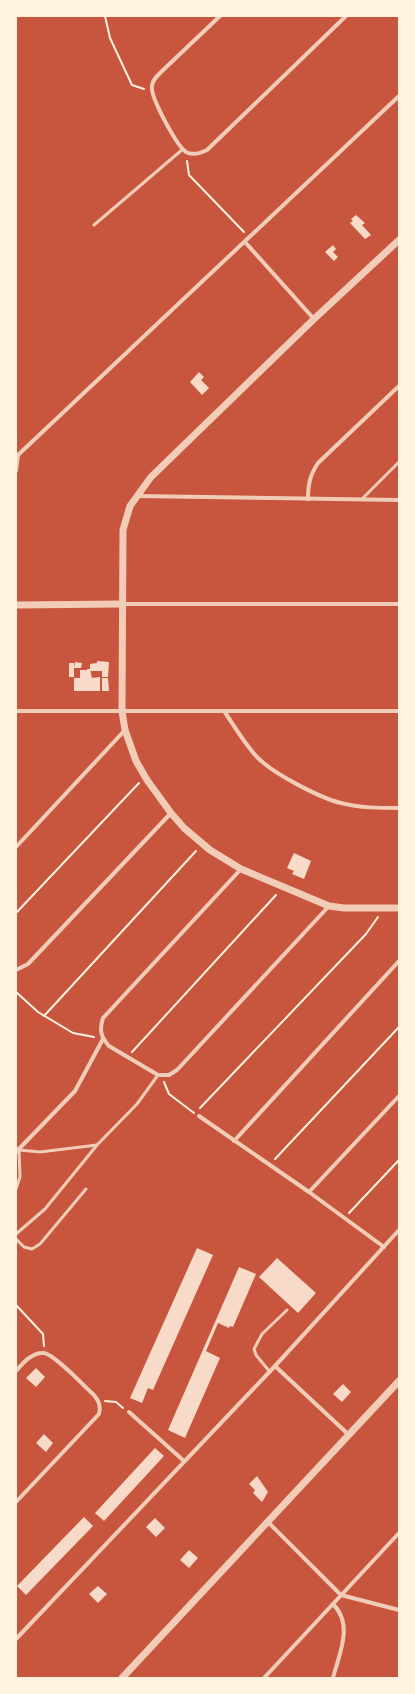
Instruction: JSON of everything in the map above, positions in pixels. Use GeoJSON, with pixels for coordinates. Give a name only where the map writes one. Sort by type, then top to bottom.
{"type":"FeatureCollection","features":[{"type":"Feature","properties":{"kind":"street"},"geometry":{"type":"LineString","coordinates":[[220,16],[154,79],[152,86],[155,102],[185,150],[196,154],[207,150],[346,16]]}},
{"type":"Feature","properties":{"kind":"street"},"geometry":{"type":"LineString","coordinates":[[16,471],[17,454],[250,238],[399,96]]}},
{"type":"Feature","properties":{"kind":"street"},"geometry":{"type":"LineString","coordinates":[[399,240],[314,319],[168,460],[136,496],[127,512],[123,530],[121,604],[122,711],[124,730],[136,761],[145,777],[171,813],[202,844],[240,869],[283,888],[329,906],[344,908],[399,908]]}},
{"type":"Feature","properties":{"kind":"street"},"geometry":{"type":"LineString","coordinates":[[245,242],[314,319]]}},
{"type":"Feature","properties":{"kind":"street"},"geometry":{"type":"LineString","coordinates":[[308,499],[308,484],[312,472],[318,463],[399,386]]}},
{"type":"Feature","properties":{"kind":"street"},"geometry":{"type":"LineString","coordinates":[[136,496],[399,500]]}},
{"type":"Feature","properties":{"kind":"street"},"geometry":{"type":"LineString","coordinates":[[16,605],[399,604]]}},
{"type":"Feature","properties":{"kind":"street"},"geometry":{"type":"LineString","coordinates":[[16,711],[399,711]]}},
{"type":"Feature","properties":{"kind":"street"},"geometry":{"type":"LineString","coordinates":[[224,711],[259,759],[270,768],[304,788],[340,803],[366,807],[399,808]]}},
{"type":"Feature","properties":{"kind":"street"},"geometry":{"type":"LineString","coordinates":[[16,847],[124,730]]}},
{"type":"Feature","properties":{"kind":"street"},"geometry":{"type":"LineString","coordinates":[[16,970],[28,964],[171,813]]}},
{"type":"Feature","properties":{"kind":"street"},"geometry":{"type":"LineString","coordinates":[[240,869],[103,1018],[100,1025],[103,1039],[109,1046],[127,1058],[160,1075],[170,1074],[177,1070],[329,906]]}},
{"type":"Feature","properties":{"kind":"street"},"geometry":{"type":"LineString","coordinates":[[234,1141],[399,961]]}},
{"type":"Feature","properties":{"kind":"street"},"geometry":{"type":"LineString","coordinates":[[17,1151],[75,1091],[103,1039]]}},
{"type":"Feature","properties":{"kind":"street"},"geometry":{"type":"LineString","coordinates":[[309,1192],[399,1096]]}},
{"type":"Feature","properties":{"kind":"street"},"geometry":{"type":"LineString","coordinates":[[197,1115],[309,1192],[384,1247]]}},
{"type":"Feature","properties":{"kind":"street"},"geometry":{"type":"LineString","coordinates":[[16,1639],[270,1372],[399,1230]]}},
{"type":"Feature","properties":{"kind":"street"},"geometry":{"type":"LineString","coordinates":[[16,1370],[31,1356],[44,1353],[49,1355],[99,1401],[101,1409],[99,1414],[16,1502]]}},
{"type":"Feature","properties":{"kind":"street"},"geometry":{"type":"LineString","coordinates":[[275,1366],[349,1435]]}},
{"type":"Feature","properties":{"kind":"street"},"geometry":{"type":"LineString","coordinates":[[122,1678],[399,1381]]}},
{"type":"Feature","properties":{"kind":"street"},"geometry":{"type":"LineString","coordinates":[[129,1412],[184,1461]]}},
{"type":"Feature","properties":{"kind":"street"},"geometry":{"type":"LineString","coordinates":[[268,1522],[341,1595],[399,1610]]}},
{"type":"Feature","properties":{"kind":"street"},"geometry":{"type":"LineString","coordinates":[[264,1678],[399,1532]]}},
{"type":"Feature","properties":{"kind":"street"},"geometry":{"type":"LineString","coordinates":[[333,1604],[340,1611],[343,1617],[344,1631],[333,1678]]}},
{"type":"Feature","properties":{"kind":"lane"},"geometry":{"type":"LineString","coordinates":[[94,225],[185,150]]}},
{"type":"Feature","properties":{"kind":"lane"},"geometry":{"type":"LineString","coordinates":[[361,500],[399,462]]}},
{"type":"Feature","properties":{"kind":"lane"},"geometry":{"type":"LineString","coordinates":[[16,1234],[45,1209],[97,1145],[137,1104],[160,1075]]}},
{"type":"Feature","properties":{"kind":"lane"},"geometry":{"type":"LineString","coordinates":[[16,1189],[20,1177],[17,1151],[40,1152],[97,1145]]}},
{"type":"Feature","properties":{"kind":"lane"},"geometry":{"type":"LineString","coordinates":[[16,1238],[24,1247],[32,1248],[40,1244],[86,1189]]}},
{"type":"Feature","properties":{"kind":"lane"},"geometry":{"type":"LineString","coordinates":[[270,1372],[256,1355],[254,1349],[262,1334],[287,1310]]}},
{"type":"Feature","properties":{"kind":"path"},"geometry":{"type":"LineString","coordinates":[[105,16],[110,38],[132,85],[152,92]]}},
{"type":"Feature","properties":{"kind":"path"},"geometry":{"type":"LineString","coordinates":[[185,150],[189,175],[250,238]]}},
{"type":"Feature","properties":{"kind":"path"},"geometry":{"type":"LineString","coordinates":[[16,913],[145,777]]}},
{"type":"Feature","properties":{"kind":"path"},"geometry":{"type":"LineString","coordinates":[[44,1016],[202,844]]}},
{"type":"Feature","properties":{"kind":"path"},"geometry":{"type":"LineString","coordinates":[[127,1058],[283,888]]}},
{"type":"Feature","properties":{"kind":"path"},"geometry":{"type":"LineString","coordinates":[[160,1075],[169,1094],[197,1115],[366,934],[385,908]]}},
{"type":"Feature","properties":{"kind":"path"},"geometry":{"type":"LineString","coordinates":[[16,992],[44,1016],[73,1033],[103,1039]]}},
{"type":"Feature","properties":{"kind":"path"},"geometry":{"type":"LineString","coordinates":[[270,1165],[399,1027]]}},
{"type":"Feature","properties":{"kind":"path"},"geometry":{"type":"LineString","coordinates":[[344,1218],[399,1160]]}},
{"type":"Feature","properties":{"kind":"path"},"geometry":{"type":"LineString","coordinates":[[16,1305],[44,1334],[44,1353]]}},
{"type":"Feature","properties":{"kind":"path"},"geometry":{"type":"LineString","coordinates":[[99,1401],[116,1402],[129,1412]]}},
{"type":"Feature","properties":{"kind":"building"},"geometry":{"type":"Polygon","coordinates":[[[356,215],[365,223],[362,225],[371,235],[365,239],[350,223],[353,221],[351,219],[356,215]]]}},
{"type":"Feature","properties":{"kind":"building"},"geometry":{"type":"Polygon","coordinates":[[[333,245],[336,249],[333,252],[338,257],[334,261],[325,252],[333,245]]]}},
{"type":"Feature","properties":{"kind":"building"},"geometry":{"type":"Polygon","coordinates":[[[199,372],[204,377],[201,380],[209,388],[202,395],[190,382],[199,372]]]}},
{"type":"Feature","properties":{"kind":"building"},"geometry":{"type":"Polygon","coordinates":[[[97,661],[109,662],[108,677],[102,677],[102,671],[90,671],[90,664],[97,663],[97,661]]]}},
{"type":"Feature","properties":{"kind":"building"},"geometry":{"type":"Polygon","coordinates":[[[75,662],[82,663],[81,668],[74,668],[75,662]]]}},
{"type":"Feature","properties":{"kind":"building"},"geometry":{"type":"Polygon","coordinates":[[[69,663],[74,663],[74,677],[69,677],[69,663]]]}},
{"type":"Feature","properties":{"kind":"building"},"geometry":{"type":"Polygon","coordinates":[[[90,669],[92,678],[100,677],[100,691],[74,691],[74,678],[80,678],[80,670],[90,669]]]}},
{"type":"Feature","properties":{"kind":"building"},"geometry":{"type":"Polygon","coordinates":[[[102,678],[108,678],[109,691],[102,691],[102,678]]]}},
{"type":"Feature","properties":{"kind":"building"},"geometry":{"type":"Polygon","coordinates":[[[294,853],[311,861],[304,879],[292,874],[294,871],[287,868],[294,853]]]}},
{"type":"Feature","properties":{"kind":"building"},"geometry":{"type":"Polygon","coordinates":[[[197,1248],[213,1255],[153,1390],[148,1388],[142,1403],[130,1398],[197,1248]]]}},
{"type":"Feature","properties":{"kind":"building"},"geometry":{"type":"Polygon","coordinates":[[[277,1258],[316,1293],[298,1313],[259,1277],[277,1258]]]}},
{"type":"Feature","properties":{"kind":"building"},"geometry":{"type":"Polygon","coordinates":[[[239,1267],[256,1274],[233,1327],[230,1326],[229,1328],[218,1323],[206,1351],[220,1358],[185,1438],[168,1430],[239,1267]]]}},
{"type":"Feature","properties":{"kind":"building"},"geometry":{"type":"Polygon","coordinates":[[[36,1368],[45,1377],[36,1387],[26,1378],[36,1368]]]}},
{"type":"Feature","properties":{"kind":"building"},"geometry":{"type":"Polygon","coordinates":[[[343,1384],[351,1392],[342,1402],[333,1394],[343,1384]]]}},
{"type":"Feature","properties":{"kind":"building"},"geometry":{"type":"Polygon","coordinates":[[[44,1434],[53,1443],[46,1452],[36,1443],[44,1434]]]}},
{"type":"Feature","properties":{"kind":"building"},"geometry":{"type":"Polygon","coordinates":[[[155,1448],[164,1456],[104,1521],[95,1513],[155,1448]]]}},
{"type":"Feature","properties":{"kind":"building"},"geometry":{"type":"Polygon","coordinates":[[[257,1476],[268,1492],[262,1502],[253,1493],[255,1490],[249,1484],[257,1476]]]}},
{"type":"Feature","properties":{"kind":"building"},"geometry":{"type":"Polygon","coordinates":[[[84,1517],[93,1526],[26,1595],[17,1586],[84,1517]]]}},
{"type":"Feature","properties":{"kind":"building"},"geometry":{"type":"Polygon","coordinates":[[[155,1518],[165,1528],[156,1537],[146,1527],[155,1518]]]}},
{"type":"Feature","properties":{"kind":"building"},"geometry":{"type":"Polygon","coordinates":[[[189,1550],[198,1558],[189,1568],[180,1560],[189,1550]]]}},
{"type":"Feature","properties":{"kind":"building"},"geometry":{"type":"Polygon","coordinates":[[[98,1586],[107,1594],[98,1603],[89,1594],[98,1586]]]}}]}
